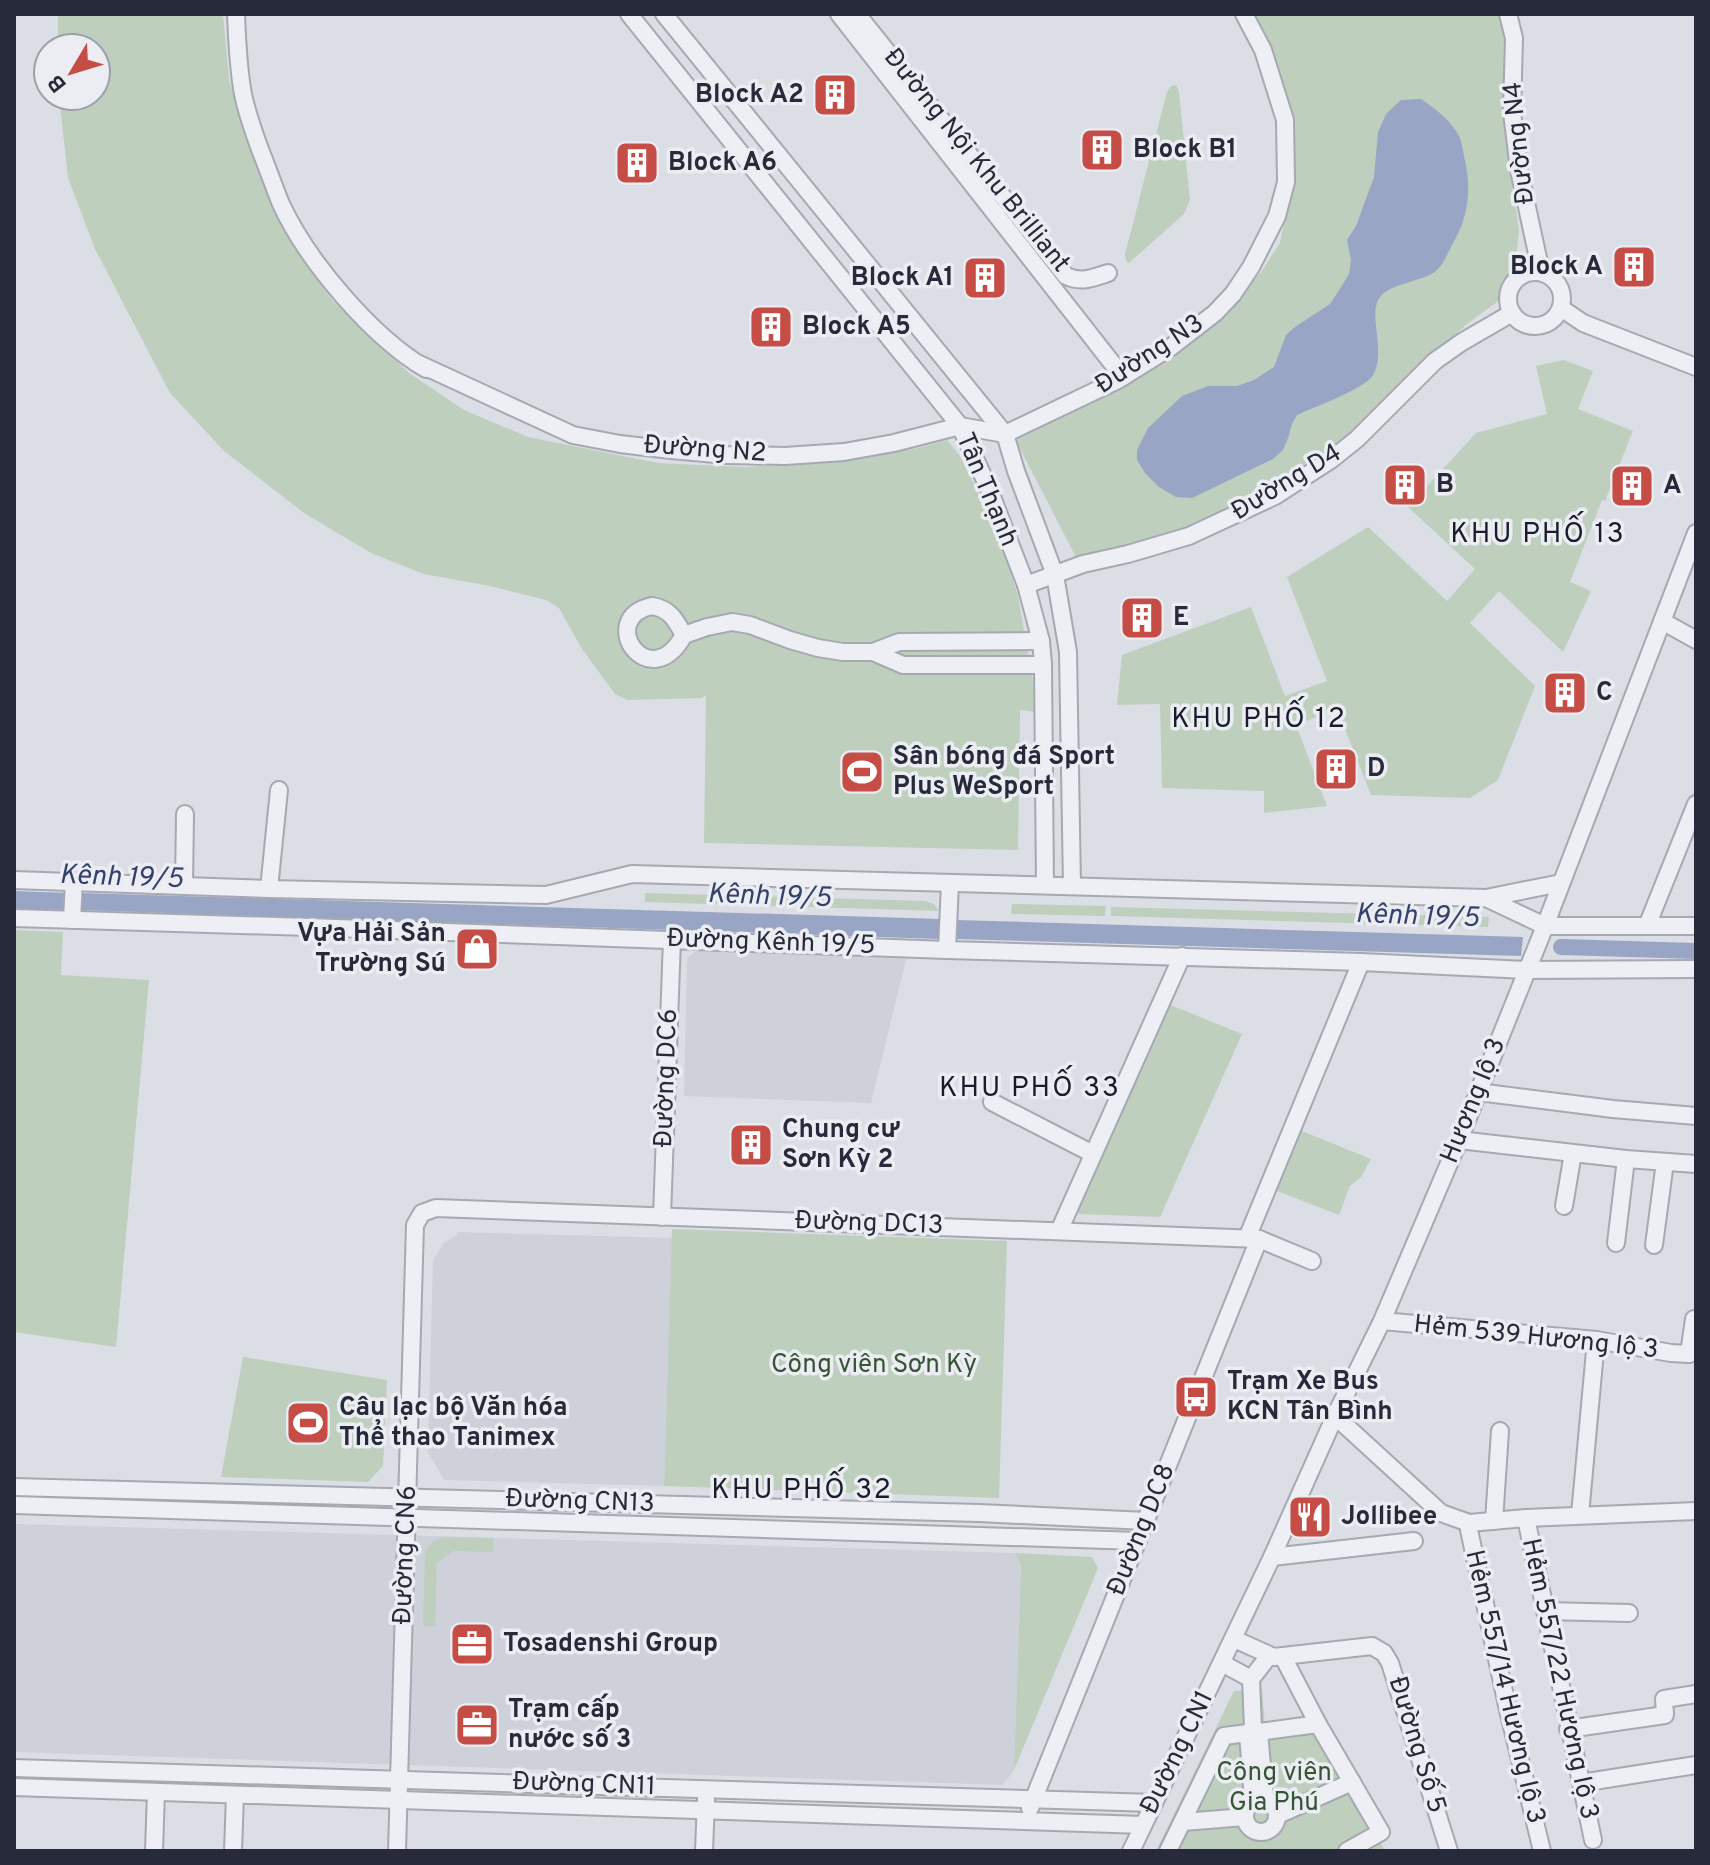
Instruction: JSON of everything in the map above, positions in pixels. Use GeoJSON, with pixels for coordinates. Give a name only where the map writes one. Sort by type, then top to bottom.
{"type":"FeatureCollection","features":[{"type":"Feature","properties":{"kind":"street","name":"Đường N2"},"geometry":{"type":"LineString","coordinates":[[236,14],[243,95],[282,205],[303,242],[333,283],[369,323],[417,363],[573,435],[620,444],[727,455],[785,456],[844,452],[960,426],[1005,434]]}},
{"type":"Feature","properties":{"kind":"street","name":"Tân Thạnh"},"geometry":{"type":"LineString","coordinates":[[629,14],[960,426],[989,489],[1026,585],[1041,641],[1045,885]]}},
{"type":"Feature","properties":{"kind":"street","name":"Tân Thạnh"},"geometry":{"type":"LineString","coordinates":[[664,14],[1005,434],[1055,575],[1068,652],[1072,886]]}},
{"type":"Feature","properties":{"kind":"street"},"geometry":{"type":"LineString","coordinates":[[839,14],[1123,377]]}},
{"type":"Feature","properties":{"kind":"street","name":"Đường Nội Khu Brilliant"},"geometry":{"type":"LineString","coordinates":[[857,14],[1066,276],[1083,280],[1108,273]]}},
{"type":"Feature","properties":{"kind":"street","name":"Đường N3"},"geometry":{"type":"LineString","coordinates":[[1005,434],[1123,377],[1171,347],[1215,313],[1233,294],[1251,267],[1277,216],[1286,182],[1285,120],[1263,50],[1244,14]]}},
{"type":"Feature","properties":{"kind":"street","name":"Đường N4"},"geometry":{"type":"LineString","coordinates":[[1508,14],[1514,38],[1512,112],[1517,156],[1541,272]]}},
{"type":"Feature","properties":{"kind":"street"},"geometry":{"type":"LineString","coordinates":[[1541,272],[1556,281],[1563,299],[1561,308],[1551,322],[1525,325],[1508,305],[1510,287],[1523,274],[1541,272]]}},
{"type":"Feature","properties":{"kind":"street"},"geometry":{"type":"LineString","coordinates":[[1561,308],[1583,323],[1696,367]]}},
{"type":"Feature","properties":{"kind":"street","name":"Đường D4"},"geometry":{"type":"LineString","coordinates":[[1026,585],[1083,564],[1189,536],[1275,496],[1357,439],[1435,361],[1512,313]]}},
{"type":"Feature","properties":{"kind":"street","name":"Hương lộ 3"},"geometry":{"type":"LineString","coordinates":[[1224,1660],[1335,1416],[1382,1321],[1459,1140],[1696,533]]}},
{"type":"Feature","properties":{"kind":"street"},"geometry":{"type":"LineString","coordinates":[[1662,621],[1696,640]]}},
{"type":"Feature","properties":{"kind":"street"},"geometry":{"type":"LineString","coordinates":[[684,635],[732,622],[818,648],[843,652],[873,652],[899,642],[1041,641]]}},
{"type":"Feature","properties":{"kind":"street"},"geometry":{"type":"LineString","coordinates":[[873,652],[903,665],[1043,665]]}},
{"type":"Feature","properties":{"kind":"street"},"geometry":{"type":"LineString","coordinates":[[269,889],[279,790]]}},
{"type":"Feature","properties":{"kind":"street"},"geometry":{"type":"LineString","coordinates":[[1647,926],[1696,804]]}},
{"type":"Feature","properties":{"kind":"street"},"geometry":{"type":"LineString","coordinates":[[184,885],[185,814]]}},
{"type":"Feature","properties":{"kind":"street","name":"Đường Kênh 19/5"},"geometry":{"type":"LineString","coordinates":[[14,918],[73,901],[184,885],[546,895],[632,874],[1486,898],[1561,883]]}},
{"type":"Feature","properties":{"kind":"street","name":"Đường Kênh 19/5"},"geometry":{"type":"LineString","coordinates":[[14,880],[73,901],[672,939],[947,944],[1361,962],[1530,963],[1696,969]]}},
{"type":"Feature","properties":{"kind":"street"},"geometry":{"type":"LineString","coordinates":[[947,944],[950,883]]}},
{"type":"Feature","properties":{"kind":"street","name":"Đường Kênh 19/5"},"geometry":{"type":"LineString","coordinates":[[1486,898],[1542,932]]}},
{"type":"Feature","properties":{"kind":"street"},"geometry":{"type":"LineString","coordinates":[[1542,932],[1696,926]]}},
{"type":"Feature","properties":{"kind":"street","name":"Đường DC6"},"geometry":{"type":"LineString","coordinates":[[662,1217],[672,939]]}},
{"type":"Feature","properties":{"kind":"street"},"geometry":{"type":"LineString","coordinates":[[1059,1231],[1182,956]]}},
{"type":"Feature","properties":{"kind":"street","name":"Đường DC8"},"geometry":{"type":"LineString","coordinates":[[1025,1821],[1146,1521],[1361,962]]}},
{"type":"Feature","properties":{"kind":"street"},"geometry":{"type":"LineString","coordinates":[[1478,1092],[1696,1116]]}},
{"type":"Feature","properties":{"kind":"street"},"geometry":{"type":"LineString","coordinates":[[992,1102],[1093,1154]]}},
{"type":"Feature","properties":{"kind":"street"},"geometry":{"type":"LineString","coordinates":[[1459,1140],[1696,1164]]}},
{"type":"Feature","properties":{"kind":"street"},"geometry":{"type":"LineString","coordinates":[[1564,1206],[1573,1153]]}},
{"type":"Feature","properties":{"kind":"street"},"geometry":{"type":"LineString","coordinates":[[1616,1243],[1626,1159]]}},
{"type":"Feature","properties":{"kind":"street"},"geometry":{"type":"LineString","coordinates":[[1654,1245],[1665,1162]]}},
{"type":"Feature","properties":{"kind":"street","name":"Đường DC13"},"geometry":{"type":"LineString","coordinates":[[422,1213],[436,1208],[1253,1239],[1312,1261]]}},
{"type":"Feature","properties":{"kind":"street","name":"Đường CN6"},"geometry":{"type":"LineString","coordinates":[[397,1851],[415,1225],[422,1213]]}},
{"type":"Feature","properties":{"kind":"street"},"geometry":{"type":"LineString","coordinates":[[1692,1358],[1696,1320]]}},
{"type":"Feature","properties":{"kind":"street","name":"Hẻm 539 Hương lộ 3"},"geometry":{"type":"LineString","coordinates":[[1382,1321],[1596,1340],[1692,1358]]}},
{"type":"Feature","properties":{"kind":"street"},"geometry":{"type":"LineString","coordinates":[[1580,1515],[1596,1340]]}},
{"type":"Feature","properties":{"kind":"street"},"geometry":{"type":"LineString","coordinates":[[1335,1416],[1441,1513],[1469,1523],[1696,1511]]}},
{"type":"Feature","properties":{"kind":"street"},"geometry":{"type":"LineString","coordinates":[[1494,1521],[1500,1431]]}},
{"type":"Feature","properties":{"kind":"street","name":"Đường CN13"},"geometry":{"type":"LineString","coordinates":[[14,1487],[979,1513],[1146,1521]]}},
{"type":"Feature","properties":{"kind":"street"},"geometry":{"type":"LineString","coordinates":[[37,1488],[37,1506]]}},
{"type":"Feature","properties":{"kind":"street","name":"Đường CN13"},"geometry":{"type":"LineString","coordinates":[[14,1505],[1138,1541]]}},
{"type":"Feature","properties":{"kind":"street","name":"Hẻm 557/22 Hương lộ 3"},"geometry":{"type":"LineString","coordinates":[[1526,1518],[1593,1840]]}},
{"type":"Feature","properties":{"kind":"street","name":"Hẻm 557/14 Hương lộ 3"},"geometry":{"type":"LineString","coordinates":[[1469,1523],[1508,1710],[1542,1851]]}},
{"type":"Feature","properties":{"kind":"street"},"geometry":{"type":"LineString","coordinates":[[1272,1557],[1414,1541]]}},
{"type":"Feature","properties":{"kind":"street"},"geometry":{"type":"LineString","coordinates":[[1545,1611],[1629,1613]]}},
{"type":"Feature","properties":{"kind":"street"},"geometry":{"type":"LineString","coordinates":[[1234,1639],[1276,1657],[1381,1832],[1347,1851]]}},
{"type":"Feature","properties":{"kind":"street","name":"Đường Số 5"},"geometry":{"type":"LineString","coordinates":[[1276,1657],[1372,1646],[1384,1653],[1390,1663],[1449,1851]]}},
{"type":"Feature","properties":{"kind":"street"},"geometry":{"type":"LineString","coordinates":[[1251,1679],[1276,1657]]}},
{"type":"Feature","properties":{"kind":"street"},"geometry":{"type":"LineString","coordinates":[[1224,1660],[1251,1679]]}},
{"type":"Feature","properties":{"kind":"street","name":"Đường CN1"},"geometry":{"type":"LineString","coordinates":[[1131,1851],[1224,1660]]}},
{"type":"Feature","properties":{"kind":"street"},"geometry":{"type":"LineString","coordinates":[[1251,1679],[1259,1800]]}},
{"type":"Feature","properties":{"kind":"street"},"geometry":{"type":"LineString","coordinates":[[1568,1729],[1665,1715],[1664,1699],[1696,1694]]}},
{"type":"Feature","properties":{"kind":"street"},"geometry":{"type":"LineString","coordinates":[[1168,1851],[1224,1736],[1318,1724]]}},
{"type":"Feature","properties":{"kind":"street"},"geometry":{"type":"LineString","coordinates":[[1581,1783],[1696,1765]]}},
{"type":"Feature","properties":{"kind":"street","name":"Đường CN11"},"geometry":{"type":"LineString","coordinates":[[14,1768],[1154,1803]]}},
{"type":"Feature","properties":{"kind":"street"},"geometry":{"type":"LineString","coordinates":[[1259,1800],[1246,1809],[1245,1817],[1251,1829],[1261,1832],[1273,1827],[1278,1815],[1352,1782]]}},
{"type":"Feature","properties":{"kind":"street","name":"Đường CN11"},"geometry":{"type":"LineString","coordinates":[[14,1787],[1143,1825]]}},
{"type":"Feature","properties":{"kind":"street"},"geometry":{"type":"LineString","coordinates":[[704,1851],[706,1790]]}},
{"type":"Feature","properties":{"kind":"street"},"geometry":{"type":"LineString","coordinates":[[154,1851],[156,1792]]}},
{"type":"Feature","properties":{"kind":"street"},"geometry":{"type":"LineString","coordinates":[[233,1851],[235,1795]]}},
{"type":"Feature","properties":{"kind":"street"},"geometry":{"type":"LineString","coordinates":[[1259,1800],[1274,1805],[1278,1815]]}},
{"type":"Feature","properties":{"kind":"street"},"geometry":{"type":"LineString","coordinates":[[1183,1822],[1245,1817]]}},
{"type":"Feature","properties":{"kind":"shaded area"},"geometry":{"type":"Polygon","coordinates":[[[699,949],[906,959],[871,1103],[684,1096],[687,958],[699,949]]]}},
{"type":"Feature","properties":{"kind":"shaded area"},"geometry":{"type":"Polygon","coordinates":[[[457,1232],[672,1238],[664,1486],[444,1480],[428,1452],[433,1260],[444,1243],[457,1232]]]}},
{"type":"Feature","properties":{"kind":"shaded area"},"geometry":{"type":"Polygon","coordinates":[[[14,1524],[1015,1553],[1021,1565],[1014,1770],[1003,1785],[14,1752],[14,1524]]]}},
{"type":"Feature","properties":{"kind":"green space"},"geometry":{"type":"Polygon","coordinates":[[[58,14],[223,14],[229,79],[243,129],[269,199],[303,261],[333,301],[409,373],[464,410],[528,437],[658,463],[745,467],[837,461],[918,448],[947,440],[960,456],[1000,535],[1018,596],[1033,681],[1035,712],[1020,710],[1018,850],[704,843],[706,695],[702,698],[627,700],[615,694],[582,649],[559,608],[546,600],[424,574],[371,553],[304,513],[224,451],[170,393],[95,249],[68,178],[61,112],[112,112],[112,32],[58,32],[58,14]]]}},
{"type":"Feature","properties":{"kind":"green space"},"geometry":{"type":"Polygon","coordinates":[[[1252,14],[1500,14],[1504,27],[1505,138],[1519,230],[1515,270],[1497,302],[1424,363],[1371,422],[1335,448],[1285,479],[1193,527],[1148,542],[1077,559],[1016,441],[1024,432],[1048,418],[1105,397],[1192,341],[1218,321],[1261,272],[1280,243],[1293,174],[1252,14]]]}},
{"type":"Feature","properties":{"kind":"green space"},"geometry":{"type":"Polygon","coordinates":[[[1176,85],[1190,200],[1184,214],[1129,263],[1125,254],[1167,92],[1176,85]]]}},
{"type":"Feature","properties":{"kind":"green space"},"geometry":{"type":"Polygon","coordinates":[[[1564,360],[1593,371],[1578,409],[1633,431],[1570,582],[1591,591],[1563,652],[1499,591],[1470,623],[1535,686],[1498,780],[1470,798],[1371,795],[1337,709],[1296,725],[1327,806],[1264,813],[1264,791],[1162,788],[1160,704],[1117,705],[1122,655],[1251,607],[1285,696],[1327,681],[1287,577],[1368,527],[1447,601],[1475,569],[1408,507],[1476,433],[1547,414],[1536,366],[1564,360]]]}},
{"type":"Feature","properties":{"kind":"green space"},"geometry":{"type":"Polygon","coordinates":[[[645,893],[925,901],[934,904],[939,911],[645,902],[645,893]]]}},
{"type":"Feature","properties":{"kind":"green space"},"geometry":{"type":"Polygon","coordinates":[[[1012,904],[1106,906],[1105,916],[1011,914],[1012,904]]]}},
{"type":"Feature","properties":{"kind":"green space"},"geometry":{"type":"Polygon","coordinates":[[[1111,907],[1489,917],[1488,927],[1111,916],[1111,907]]]}},
{"type":"Feature","properties":{"kind":"green space"},"geometry":{"type":"Polygon","coordinates":[[[14,930],[63,932],[61,975],[149,980],[116,1347],[14,1332],[14,930]]]}},
{"type":"Feature","properties":{"kind":"green space"},"geometry":{"type":"Polygon","coordinates":[[[1168,1004],[1242,1034],[1160,1217],[1079,1214],[1076,1207],[1168,1004]]]}},
{"type":"Feature","properties":{"kind":"green space"},"geometry":{"type":"Polygon","coordinates":[[[1297,1129],[1371,1159],[1361,1177],[1350,1186],[1339,1215],[1272,1189],[1297,1129]]]}},
{"type":"Feature","properties":{"kind":"green space","name":"Công viên Sơn Kỳ"},"geometry":{"type":"Polygon","coordinates":[[[672,1229],[1007,1241],[999,1498],[664,1486],[672,1229]]]}},
{"type":"Feature","properties":{"kind":"green space","name":"Câu lạc bộ Văn hóa Thể thao Tanimex"},"geometry":{"type":"Polygon","coordinates":[[[243,1357],[387,1380],[383,1466],[368,1482],[221,1477],[243,1357]]]}},
{"type":"Feature","properties":{"kind":"green space"},"geometry":{"type":"Polygon","coordinates":[[[443,1537],[494,1538],[493,1552],[453,1551],[437,1563],[435,1626],[423,1626],[425,1551],[433,1541],[443,1537]]]}},
{"type":"Feature","properties":{"kind":"green space"},"geometry":{"type":"Polygon","coordinates":[[[1015,1553],[1092,1557],[1098,1568],[1014,1770],[1021,1565],[1015,1553]]]}},
{"type":"Feature","properties":{"kind":"green space","name":"Công viên Gia Phú"},"geometry":{"type":"Polygon","coordinates":[[[1262,1690],[1265,1727],[1314,1728],[1384,1849],[1156,1851],[1234,1691],[1262,1690]]]}},
{"type":"Feature","properties":{"kind":"water"},"geometry":{"type":"Polygon","coordinates":[[[1421,99],[1448,121],[1460,138],[1468,179],[1467,202],[1458,234],[1439,268],[1380,297],[1375,313],[1378,356],[1373,375],[1350,392],[1297,415],[1283,450],[1273,459],[1192,498],[1176,497],[1159,487],[1137,460],[1137,450],[1148,428],[1182,396],[1208,386],[1237,386],[1254,380],[1274,367],[1286,335],[1330,304],[1349,274],[1351,260],[1347,240],[1356,226],[1374,177],[1378,132],[1386,114],[1401,100],[1421,99]]]}},
{"type":"Feature","properties":{"kind":"water"},"geometry":{"type":"Polygon","coordinates":[[[14,891],[70,893],[69,910],[14,909],[14,891]]]}},
{"type":"Feature","properties":{"kind":"water"},"geometry":{"type":"Polygon","coordinates":[[[79,893],[941,919],[940,939],[78,910],[79,893]]]}},
{"type":"Feature","properties":{"kind":"water"},"geometry":{"type":"Polygon","coordinates":[[[956,920],[1523,937],[1521,956],[956,939],[956,920]]]}},
{"type":"Feature","properties":{"kind":"waterway","name":"Kênh 19/5"},"geometry":{"type":"LineString","coordinates":[[1561,947],[1696,951]]}},
{"type":"Feature","properties":{"kind":"place","name":"Block A2"},"geometry":{"type":"Point","coordinates":[835,95]}},
{"type":"Feature","properties":{"kind":"place","name":"Block B1"},"geometry":{"type":"Point","coordinates":[1102,150]}},
{"type":"Feature","properties":{"kind":"place","name":"Block A6"},"geometry":{"type":"Point","coordinates":[637,163]}},
{"type":"Feature","properties":{"kind":"place","name":"Block A"},"geometry":{"type":"Point","coordinates":[1634,267]}},
{"type":"Feature","properties":{"kind":"place","name":"Block A1"},"geometry":{"type":"Point","coordinates":[985,278]}},
{"type":"Feature","properties":{"kind":"place","name":"Block A5"},"geometry":{"type":"Point","coordinates":[771,327]}},
{"type":"Feature","properties":{"kind":"place","name":"B"},"geometry":{"type":"Point","coordinates":[1405,485]}},
{"type":"Feature","properties":{"kind":"place","name":"A"},"geometry":{"type":"Point","coordinates":[1632,486]}},
{"type":"Feature","properties":{"kind":"place","name":"E"},"geometry":{"type":"Point","coordinates":[1142,618]}},
{"type":"Feature","properties":{"kind":"place","name":"C"},"geometry":{"type":"Point","coordinates":[1565,693]}},
{"type":"Feature","properties":{"kind":"place","name":"D"},"geometry":{"type":"Point","coordinates":[1336,769]}},
{"type":"Feature","properties":{"kind":"place","name":"Sân bóng đá Sport Plus WeSport"},"geometry":{"type":"Point","coordinates":[862,772]}},
{"type":"Feature","properties":{"kind":"place","name":"Vựa Hải Sản Trường Sú"},"geometry":{"type":"Point","coordinates":[477,949]}},
{"type":"Feature","properties":{"kind":"place","name":"Chung cư Sơn Kỳ 2"},"geometry":{"type":"Point","coordinates":[751,1145]}},
{"type":"Feature","properties":{"kind":"place","name":"Trạm Xe Bus KCN Tân Bình"},"geometry":{"type":"Point","coordinates":[1196,1397]}},
{"type":"Feature","properties":{"kind":"place","name":"Câu lạc bộ Văn hóa Thể thao Tanimex"},"geometry":{"type":"Point","coordinates":[308,1423]}},
{"type":"Feature","properties":{"kind":"place","name":"Jollibee"},"geometry":{"type":"Point","coordinates":[1310,1517]}},
{"type":"Feature","properties":{"kind":"place","name":"Tosadenshi Group"},"geometry":{"type":"Point","coordinates":[472,1644]}},
{"type":"Feature","properties":{"kind":"place","name":"Trạm cấp nước số 3"},"geometry":{"type":"Point","coordinates":[477,1725]}},
{"type":"Feature","properties":{"kind":"district","name":"KHU PHỐ 13"},"geometry":{"type":"Point","coordinates":[1538,535]}},
{"type":"Feature","properties":{"kind":"district","name":"KHU PHỐ 12"},"geometry":{"type":"Point","coordinates":[1259,720]}},
{"type":"Feature","properties":{"kind":"district","name":"KHU PHỐ 33"},"geometry":{"type":"Point","coordinates":[1030,1089]}},
{"type":"Feature","properties":{"kind":"district","name":"KHU PHỐ 32"},"geometry":{"type":"Point","coordinates":[802,1491]}}]}
